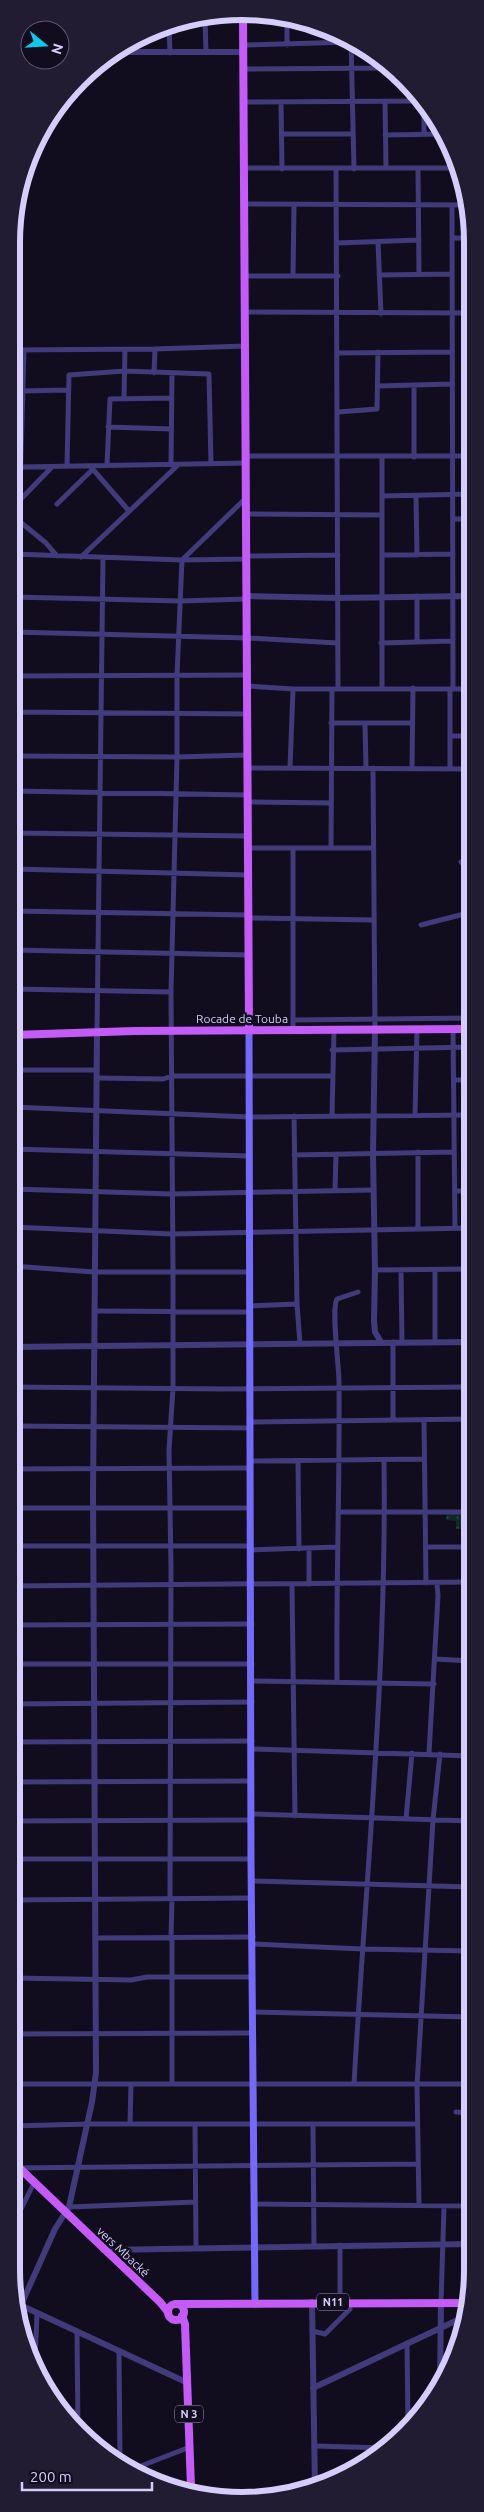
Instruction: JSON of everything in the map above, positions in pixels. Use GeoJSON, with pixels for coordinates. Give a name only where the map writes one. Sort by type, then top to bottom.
{"type":"FeatureCollection","features":[{"type":"Feature","properties":{"kind":"main road"},"geometry":{"type":"LineString","coordinates":[[243,20],[248,514],[250,1585],[252,1624],[251,1859],[255,2304]]}},
{"type":"Feature","properties":{"kind":"main road","name":"Rocade de Touba"},"geometry":{"type":"LineString","coordinates":[[20,1035],[97,1031],[464,1029]]}},
{"type":"Feature","properties":{"kind":"main road","name":"vers Mbacké"},"geometry":{"type":"LineString","coordinates":[[20,2172],[67,2213],[103,2250],[160,2302],[171,2307]]}},
{"type":"Feature","properties":{"kind":"main road","name":"vers Mbacké"},"geometry":{"type":"LineString","coordinates":[[20,2174],[32,2187],[67,2213]]}},
{"type":"Feature","properties":{"kind":"main road","name":"N11"},"geometry":{"type":"LineString","coordinates":[[197,2304],[312,2302],[461,2303]]}},
{"type":"Feature","properties":{"kind":"main road"},"geometry":{"type":"LineString","coordinates":[[171,2307],[197,2304]]}},
{"type":"Feature","properties":{"kind":"main road"},"geometry":{"type":"LineString","coordinates":[[171,2307],[170,2318],[180,2316],[197,2304]]}},
{"type":"Feature","properties":{"kind":"main road"},"geometry":{"type":"LineString","coordinates":[[171,2307],[182,2307],[180,2316]]}},
{"type":"Feature","properties":{"kind":"main road","name":"N 3"},"geometry":{"type":"LineString","coordinates":[[180,2316],[186,2341],[190,2485]]}},
{"type":"Feature","properties":{"kind":"street"},"geometry":{"type":"LineString","coordinates":[[205,23],[206,52]]}},
{"type":"Feature","properties":{"kind":"street"},"geometry":{"type":"LineString","coordinates":[[287,25],[287,45]]}},
{"type":"Feature","properties":{"kind":"street"},"geometry":{"type":"LineString","coordinates":[[169,33],[170,53]]}},
{"type":"Feature","properties":{"kind":"street"},"geometry":{"type":"LineString","coordinates":[[127,52],[206,52],[339,43]]}},
{"type":"Feature","properties":{"kind":"street"},"geometry":{"type":"LineString","coordinates":[[352,49],[354,169]]}},
{"type":"Feature","properties":{"kind":"street"},"geometry":{"type":"LineString","coordinates":[[244,69],[380,68]]}},
{"type":"Feature","properties":{"kind":"street"},"geometry":{"type":"LineString","coordinates":[[385,101],[386,168]]}},
{"type":"Feature","properties":{"kind":"street"},"geometry":{"type":"LineString","coordinates":[[244,102],[413,101]]}},
{"type":"Feature","properties":{"kind":"street"},"geometry":{"type":"LineString","coordinates":[[281,102],[282,169]]}},
{"type":"Feature","properties":{"kind":"street"},"geometry":{"type":"LineString","coordinates":[[424,115],[424,134]]}},
{"type":"Feature","properties":{"kind":"street"},"geometry":{"type":"LineString","coordinates":[[282,134],[353,134]]}},
{"type":"Feature","properties":{"kind":"street"},"geometry":{"type":"LineString","coordinates":[[385,135],[436,134]]}},
{"type":"Feature","properties":{"kind":"street"},"geometry":{"type":"LineString","coordinates":[[245,168],[451,168]]}},
{"type":"Feature","properties":{"kind":"street"},"geometry":{"type":"LineString","coordinates":[[418,168],[419,274]]}},
{"type":"Feature","properties":{"kind":"street"},"geometry":{"type":"LineString","coordinates":[[336,169],[338,276],[338,689]]}},
{"type":"Feature","properties":{"kind":"street"},"geometry":{"type":"LineString","coordinates":[[245,204],[294,206],[461,205]]}},
{"type":"Feature","properties":{"kind":"street"},"geometry":{"type":"LineString","coordinates":[[450,769],[454,596],[452,205]]}},
{"type":"Feature","properties":{"kind":"street"},"geometry":{"type":"LineString","coordinates":[[293,276],[294,206]]}},
{"type":"Feature","properties":{"kind":"street"},"geometry":{"type":"LineString","coordinates":[[452,238],[464,238]]}},
{"type":"Feature","properties":{"kind":"street"},"geometry":{"type":"LineString","coordinates":[[337,243],[418,240]]}},
{"type":"Feature","properties":{"kind":"street"},"geometry":{"type":"LineString","coordinates":[[378,242],[381,314]]}},
{"type":"Feature","properties":{"kind":"street"},"geometry":{"type":"LineString","coordinates":[[379,275],[452,274]]}},
{"type":"Feature","properties":{"kind":"street"},"geometry":{"type":"LineString","coordinates":[[246,276],[338,276]]}},
{"type":"Feature","properties":{"kind":"street"},"geometry":{"type":"LineString","coordinates":[[246,312],[337,314],[464,313]]}},
{"type":"Feature","properties":{"kind":"street"},"geometry":{"type":"LineString","coordinates":[[20,350],[246,346]]}},
{"type":"Feature","properties":{"kind":"street"},"geometry":{"type":"LineString","coordinates":[[124,397],[125,349]]}},
{"type":"Feature","properties":{"kind":"street"},"geometry":{"type":"LineString","coordinates":[[154,373],[155,349]]}},
{"type":"Feature","properties":{"kind":"street"},"geometry":{"type":"LineString","coordinates":[[20,483],[24,350]]}},
{"type":"Feature","properties":{"kind":"street"},"geometry":{"type":"LineString","coordinates":[[338,412],[374,411],[378,405],[378,352]]}},
{"type":"Feature","properties":{"kind":"street"},"geometry":{"type":"LineString","coordinates":[[338,354],[452,352]]}},
{"type":"Feature","properties":{"kind":"street"},"geometry":{"type":"LineString","coordinates":[[67,466],[68,378],[71,374],[125,371],[209,374],[211,464]]}},
{"type":"Feature","properties":{"kind":"street"},"geometry":{"type":"LineString","coordinates":[[171,465],[172,373]]}},
{"type":"Feature","properties":{"kind":"street"},"geometry":{"type":"LineString","coordinates":[[378,386],[452,384]]}},
{"type":"Feature","properties":{"kind":"street"},"geometry":{"type":"LineString","coordinates":[[414,385],[414,457]]}},
{"type":"Feature","properties":{"kind":"street"},"geometry":{"type":"LineString","coordinates":[[23,391],[67,390]]}},
{"type":"Feature","properties":{"kind":"street"},"geometry":{"type":"LineString","coordinates":[[107,465],[110,399],[124,397],[172,398]]}},
{"type":"Feature","properties":{"kind":"street"},"geometry":{"type":"LineString","coordinates":[[108,427],[171,428]]}},
{"type":"Feature","properties":{"kind":"street"},"geometry":{"type":"LineString","coordinates":[[21,468],[211,464],[247,459],[464,456]]}},
{"type":"Feature","properties":{"kind":"street"},"geometry":{"type":"LineString","coordinates":[[382,457],[382,688]]}},
{"type":"Feature","properties":{"kind":"street"},"geometry":{"type":"LineString","coordinates":[[81,557],[178,465]]}},
{"type":"Feature","properties":{"kind":"street"},"geometry":{"type":"LineString","coordinates":[[20,499],[52,466]]}},
{"type":"Feature","properties":{"kind":"street"},"geometry":{"type":"LineString","coordinates":[[57,504],[91,468]]}},
{"type":"Feature","properties":{"kind":"street"},"geometry":{"type":"LineString","coordinates":[[91,468],[129,511]]}},
{"type":"Feature","properties":{"kind":"street"},"geometry":{"type":"LineString","coordinates":[[382,496],[464,494]]}},
{"type":"Feature","properties":{"kind":"street"},"geometry":{"type":"LineString","coordinates":[[172,2083],[172,1938],[169,1860],[171,1547],[169,1469],[173,1388],[171,992],[178,636],[182,560],[247,496]]}},
{"type":"Feature","properties":{"kind":"street"},"geometry":{"type":"LineString","coordinates":[[416,496],[417,555]]}},
{"type":"Feature","properties":{"kind":"street"},"geometry":{"type":"LineString","coordinates":[[248,514],[381,515]]}},
{"type":"Feature","properties":{"kind":"street"},"geometry":{"type":"LineString","coordinates":[[453,519],[464,519]]}},
{"type":"Feature","properties":{"kind":"street"},"geometry":{"type":"LineString","coordinates":[[20,522],[46,543],[57,556]]}},
{"type":"Feature","properties":{"kind":"street"},"geometry":{"type":"LineString","coordinates":[[382,555],[453,554]]}},
{"type":"Feature","properties":{"kind":"street"},"geometry":{"type":"LineString","coordinates":[[20,555],[182,560],[338,555]]}},
{"type":"Feature","properties":{"kind":"street"},"geometry":{"type":"LineString","coordinates":[[22,2299],[55,2229],[67,2213],[95,2085],[93,1388],[95,1345],[97,911],[103,558]]}},
{"type":"Feature","properties":{"kind":"street"},"geometry":{"type":"LineString","coordinates":[[417,596],[417,642]]}},
{"type":"Feature","properties":{"kind":"street"},"geometry":{"type":"LineString","coordinates":[[20,597],[180,600],[464,596]]}},
{"type":"Feature","properties":{"kind":"street"},"geometry":{"type":"LineString","coordinates":[[20,632],[248,638],[337,643]]}},
{"type":"Feature","properties":{"kind":"street"},"geometry":{"type":"LineString","coordinates":[[381,643],[453,641]]}},
{"type":"Feature","properties":{"kind":"street"},"geometry":{"type":"LineString","coordinates":[[20,676],[248,674]]}},
{"type":"Feature","properties":{"kind":"street"},"geometry":{"type":"LineString","coordinates":[[248,686],[293,689],[464,689]]}},
{"type":"Feature","properties":{"kind":"street"},"geometry":{"type":"LineString","coordinates":[[412,769],[413,688]]}},
{"type":"Feature","properties":{"kind":"street"},"geometry":{"type":"LineString","coordinates":[[290,768],[293,689]]}},
{"type":"Feature","properties":{"kind":"street"},"geometry":{"type":"LineString","coordinates":[[332,689],[330,767],[332,848]]}},
{"type":"Feature","properties":{"kind":"street"},"geometry":{"type":"LineString","coordinates":[[20,712],[177,715],[249,714]]}},
{"type":"Feature","properties":{"kind":"street"},"geometry":{"type":"LineString","coordinates":[[331,723],[412,723]]}},
{"type":"Feature","properties":{"kind":"street"},"geometry":{"type":"LineString","coordinates":[[365,724],[366,768]]}},
{"type":"Feature","properties":{"kind":"street"},"geometry":{"type":"LineString","coordinates":[[451,736],[464,736]]}},
{"type":"Feature","properties":{"kind":"street"},"geometry":{"type":"LineString","coordinates":[[20,756],[177,757],[248,755]]}},
{"type":"Feature","properties":{"kind":"street"},"geometry":{"type":"LineString","coordinates":[[248,768],[464,769]]}},
{"type":"Feature","properties":{"kind":"street"},"geometry":{"type":"LineString","coordinates":[[373,768],[372,920],[375,1019],[373,1190],[375,1332],[381,1342]]}},
{"type":"Feature","properties":{"kind":"street"},"geometry":{"type":"LineString","coordinates":[[20,791],[175,794],[331,803]]}},
{"type":"Feature","properties":{"kind":"street"},"geometry":{"type":"LineString","coordinates":[[20,833],[248,836]]}},
{"type":"Feature","properties":{"kind":"street"},"geometry":{"type":"LineString","coordinates":[[248,848],[372,848]]}},
{"type":"Feature","properties":{"kind":"street"},"geometry":{"type":"LineString","coordinates":[[293,848],[293,1030]]}},
{"type":"Feature","properties":{"kind":"street"},"geometry":{"type":"LineString","coordinates":[[461,862],[464,865]]}},
{"type":"Feature","properties":{"kind":"street"},"geometry":{"type":"LineString","coordinates":[[20,869],[248,875]]}},
{"type":"Feature","properties":{"kind":"street"},"geometry":{"type":"LineString","coordinates":[[20,911],[97,911],[294,919],[372,920]]}},
{"type":"Feature","properties":{"kind":"street"},"geometry":{"type":"LineString","coordinates":[[421,926],[464,914]]}},
{"type":"Feature","properties":{"kind":"street"},"geometry":{"type":"LineString","coordinates":[[20,950],[98,950],[172,954],[249,955]]}},
{"type":"Feature","properties":{"kind":"street"},"geometry":{"type":"LineString","coordinates":[[20,989],[171,992]]}},
{"type":"Feature","properties":{"kind":"street"},"geometry":{"type":"LineString","coordinates":[[293,1020],[464,1018]]}},
{"type":"Feature","properties":{"kind":"street"},"geometry":{"type":"LineString","coordinates":[[415,1115],[417,1029]]}},
{"type":"Feature","properties":{"kind":"street"},"geometry":{"type":"LineString","coordinates":[[453,1029],[454,1227]]}},
{"type":"Feature","properties":{"kind":"street"},"geometry":{"type":"LineString","coordinates":[[332,1116],[332,1050],[334,1030]]}},
{"type":"Feature","properties":{"kind":"street"},"geometry":{"type":"LineString","coordinates":[[332,1050],[464,1048]]}},
{"type":"Feature","properties":{"kind":"street"},"geometry":{"type":"LineString","coordinates":[[20,1070],[167,1079],[172,1076],[332,1076]]}},
{"type":"Feature","properties":{"kind":"street"},"geometry":{"type":"LineString","coordinates":[[454,1080],[464,1080]]}},
{"type":"Feature","properties":{"kind":"street"},"geometry":{"type":"LineString","coordinates":[[20,1107],[96,1110],[172,1116],[464,1115]]}},
{"type":"Feature","properties":{"kind":"street"},"geometry":{"type":"LineString","coordinates":[[294,1116],[294,1190],[300,1344]]}},
{"type":"Feature","properties":{"kind":"street"},"geometry":{"type":"LineString","coordinates":[[20,1149],[249,1156]]}},
{"type":"Feature","properties":{"kind":"street"},"geometry":{"type":"LineString","coordinates":[[418,1152],[418,1229]]}},
{"type":"Feature","properties":{"kind":"street"},"geometry":{"type":"LineString","coordinates":[[294,1155],[454,1152]]}},
{"type":"Feature","properties":{"kind":"street"},"geometry":{"type":"LineString","coordinates":[[336,1154],[336,1190]]}},
{"type":"Feature","properties":{"kind":"street"},"geometry":{"type":"LineString","coordinates":[[20,1189],[172,1194],[249,1193],[294,1190],[373,1190]]}},
{"type":"Feature","properties":{"kind":"street"},"geometry":{"type":"LineString","coordinates":[[455,1191],[464,1191]]}},
{"type":"Feature","properties":{"kind":"street"},"geometry":{"type":"LineString","coordinates":[[20,1227],[172,1234],[464,1228]]}},
{"type":"Feature","properties":{"kind":"street"},"geometry":{"type":"LineString","coordinates":[[20,1267],[94,1272],[250,1272]]}},
{"type":"Feature","properties":{"kind":"street"},"geometry":{"type":"LineString","coordinates":[[375,1270],[464,1269]]}},
{"type":"Feature","properties":{"kind":"street"},"geometry":{"type":"LineString","coordinates":[[401,1270],[402,1342]]}},
{"type":"Feature","properties":{"kind":"street"},"geometry":{"type":"LineString","coordinates":[[435,1270],[435,1342]]}},
{"type":"Feature","properties":{"kind":"street"},"geometry":{"type":"LineString","coordinates":[[338,1682],[339,1388],[335,1303],[337,1299],[358,1292]]}},
{"type":"Feature","properties":{"kind":"street"},"geometry":{"type":"LineString","coordinates":[[95,1312],[173,1312],[250,1309],[297,1304]]}},
{"type":"Feature","properties":{"kind":"street"},"geometry":{"type":"LineString","coordinates":[[392,1420],[393,1342]]}},
{"type":"Feature","properties":{"kind":"street"},"geometry":{"type":"LineString","coordinates":[[20,1347],[464,1342]]}},
{"type":"Feature","properties":{"kind":"street"},"geometry":{"type":"LineString","coordinates":[[20,1388],[251,1389],[464,1387]]}},
{"type":"Feature","properties":{"kind":"street"},"geometry":{"type":"LineString","coordinates":[[20,1426],[171,1427],[424,1420],[464,1416]]}},
{"type":"Feature","properties":{"kind":"street"},"geometry":{"type":"LineString","coordinates":[[424,1420],[426,1583]]}},
{"type":"Feature","properties":{"kind":"street"},"geometry":{"type":"LineString","coordinates":[[20,1469],[169,1469],[298,1461],[424,1459]]}},
{"type":"Feature","properties":{"kind":"street"},"geometry":{"type":"LineString","coordinates":[[354,2084],[380,1684],[384,1583],[384,1460]]}},
{"type":"Feature","properties":{"kind":"street"},"geometry":{"type":"LineString","coordinates":[[298,1461],[299,1549]]}},
{"type":"Feature","properties":{"kind":"street"},"geometry":{"type":"LineString","coordinates":[[20,1508],[250,1508]]}},
{"type":"Feature","properties":{"kind":"street"},"geometry":{"type":"LineString","coordinates":[[339,1512],[384,1514],[464,1512]]}},
{"type":"Feature","properties":{"kind":"street"},"geometry":{"type":"LineString","coordinates":[[20,1546],[299,1549],[338,1547]]}},
{"type":"Feature","properties":{"kind":"street"},"geometry":{"type":"LineString","coordinates":[[426,1547],[464,1547]]}},
{"type":"Feature","properties":{"kind":"street"},"geometry":{"type":"LineString","coordinates":[[309,1548],[309,1584]]}},
{"type":"Feature","properties":{"kind":"street"},"geometry":{"type":"LineString","coordinates":[[20,1586],[464,1582]]}},
{"type":"Feature","properties":{"kind":"street"},"geometry":{"type":"LineString","coordinates":[[429,1753],[434,1684],[437,1583]]}},
{"type":"Feature","properties":{"kind":"street"},"geometry":{"type":"LineString","coordinates":[[292,1584],[294,1816]]}},
{"type":"Feature","properties":{"kind":"street"},"geometry":{"type":"LineString","coordinates":[[20,1625],[252,1624]]}},
{"type":"Feature","properties":{"kind":"street"},"geometry":{"type":"LineString","coordinates":[[435,1659],[464,1660]]}},
{"type":"Feature","properties":{"kind":"street"},"geometry":{"type":"LineString","coordinates":[[20,1664],[252,1664]]}},
{"type":"Feature","properties":{"kind":"street"},"geometry":{"type":"LineString","coordinates":[[252,1681],[434,1684]]}},
{"type":"Feature","properties":{"kind":"street"},"geometry":{"type":"LineString","coordinates":[[20,1704],[252,1702]]}},
{"type":"Feature","properties":{"kind":"street"},"geometry":{"type":"LineString","coordinates":[[20,1742],[252,1741]]}},
{"type":"Feature","properties":{"kind":"street"},"geometry":{"type":"LineString","coordinates":[[252,1749],[464,1756]]}},
{"type":"Feature","properties":{"kind":"street"},"geometry":{"type":"LineString","coordinates":[[406,1819],[412,1753]]}},
{"type":"Feature","properties":{"kind":"street"},"geometry":{"type":"LineString","coordinates":[[419,2205],[417,2085],[433,1820],[440,1754]]}},
{"type":"Feature","properties":{"kind":"street"},"geometry":{"type":"LineString","coordinates":[[20,1782],[251,1781]]}},
{"type":"Feature","properties":{"kind":"street"},"geometry":{"type":"LineString","coordinates":[[20,1820],[170,1820],[294,1816],[464,1821]]}},
{"type":"Feature","properties":{"kind":"street"},"geometry":{"type":"LineString","coordinates":[[20,1860],[251,1859]]}},
{"type":"Feature","properties":{"kind":"street"},"geometry":{"type":"LineString","coordinates":[[252,1881],[464,1887]]}},
{"type":"Feature","properties":{"kind":"street"},"geometry":{"type":"LineString","coordinates":[[20,1900],[252,1898]]}},
{"type":"Feature","properties":{"kind":"street"},"geometry":{"type":"LineString","coordinates":[[95,1938],[253,1941],[362,1950],[464,1951]]}},
{"type":"Feature","properties":{"kind":"street"},"geometry":{"type":"LineString","coordinates":[[20,1978],[252,1977]]}},
{"type":"Feature","properties":{"kind":"street"},"geometry":{"type":"LineString","coordinates":[[252,2012],[464,2017]]}},
{"type":"Feature","properties":{"kind":"street"},"geometry":{"type":"LineString","coordinates":[[20,2034],[252,2033]]}},
{"type":"Feature","properties":{"kind":"street"},"geometry":{"type":"LineString","coordinates":[[20,2084],[417,2085],[464,2083]]}},
{"type":"Feature","properties":{"kind":"street"},"geometry":{"type":"LineString","coordinates":[[130,2124],[131,2084]]}},
{"type":"Feature","properties":{"kind":"street"},"geometry":{"type":"LineString","coordinates":[[456,2112],[464,2113]]}},
{"type":"Feature","properties":{"kind":"street"},"geometry":{"type":"LineString","coordinates":[[195,2124],[196,2247]]}},
{"type":"Feature","properties":{"kind":"street"},"geometry":{"type":"LineString","coordinates":[[313,2124],[314,2245]]}},
{"type":"Feature","properties":{"kind":"street"},"geometry":{"type":"LineString","coordinates":[[20,2126],[417,2124]]}},
{"type":"Feature","properties":{"kind":"street"},"geometry":{"type":"LineString","coordinates":[[20,2166],[418,2164]]}},
{"type":"Feature","properties":{"kind":"street"},"geometry":{"type":"LineString","coordinates":[[20,2211],[32,2187]]}},
{"type":"Feature","properties":{"kind":"street"},"geometry":{"type":"LineString","coordinates":[[67,2213],[196,2202]]}},
{"type":"Feature","properties":{"kind":"street"},"geometry":{"type":"LineString","coordinates":[[254,2204],[464,2206]]}},
{"type":"Feature","properties":{"kind":"street"},"geometry":{"type":"LineString","coordinates":[[440,2370],[444,2207]]}},
{"type":"Feature","properties":{"kind":"street"},"geometry":{"type":"LineString","coordinates":[[103,2250],[464,2244]]}},
{"type":"Feature","properties":{"kind":"street"},"geometry":{"type":"LineString","coordinates":[[340,2245],[340,2302]]}},
{"type":"Feature","properties":{"kind":"street"},"geometry":{"type":"LineString","coordinates":[[312,2302],[315,2479]]}},
{"type":"Feature","properties":{"kind":"street"},"geometry":{"type":"LineString","coordinates":[[23,2307],[188,2383]]}},
{"type":"Feature","properties":{"kind":"street"},"geometry":{"type":"LineString","coordinates":[[312,2330],[325,2334],[350,2308]]}},
{"type":"Feature","properties":{"kind":"street"},"geometry":{"type":"LineString","coordinates":[[35,2351],[37,2313]]}},
{"type":"Feature","properties":{"kind":"street"},"geometry":{"type":"LineString","coordinates":[[313,2388],[458,2320]]}},
{"type":"Feature","properties":{"kind":"street"},"geometry":{"type":"LineString","coordinates":[[77,2332],[78,2419]]}},
{"type":"Feature","properties":{"kind":"street"},"geometry":{"type":"LineString","coordinates":[[407,2343],[408,2417]]}},
{"type":"Feature","properties":{"kind":"street"},"geometry":{"type":"LineString","coordinates":[[120,2352],[120,2456]]}},
{"type":"Feature","properties":{"kind":"street"},"geometry":{"type":"LineString","coordinates":[[72,2412],[78,2412]]}},
{"type":"Feature","properties":{"kind":"street"},"geometry":{"type":"LineString","coordinates":[[314,2446],[374,2447]]}},
{"type":"Feature","properties":{"kind":"street"},"geometry":{"type":"LineString","coordinates":[[139,2466],[190,2447]]}},
{"type":"Feature","properties":{"kind":"green space"},"geometry":{"type":"Polygon","coordinates":[[[446,1513],[464,1513],[464,1529],[456,1529],[456,1521],[446,1520],[446,1513]]]}}]}
